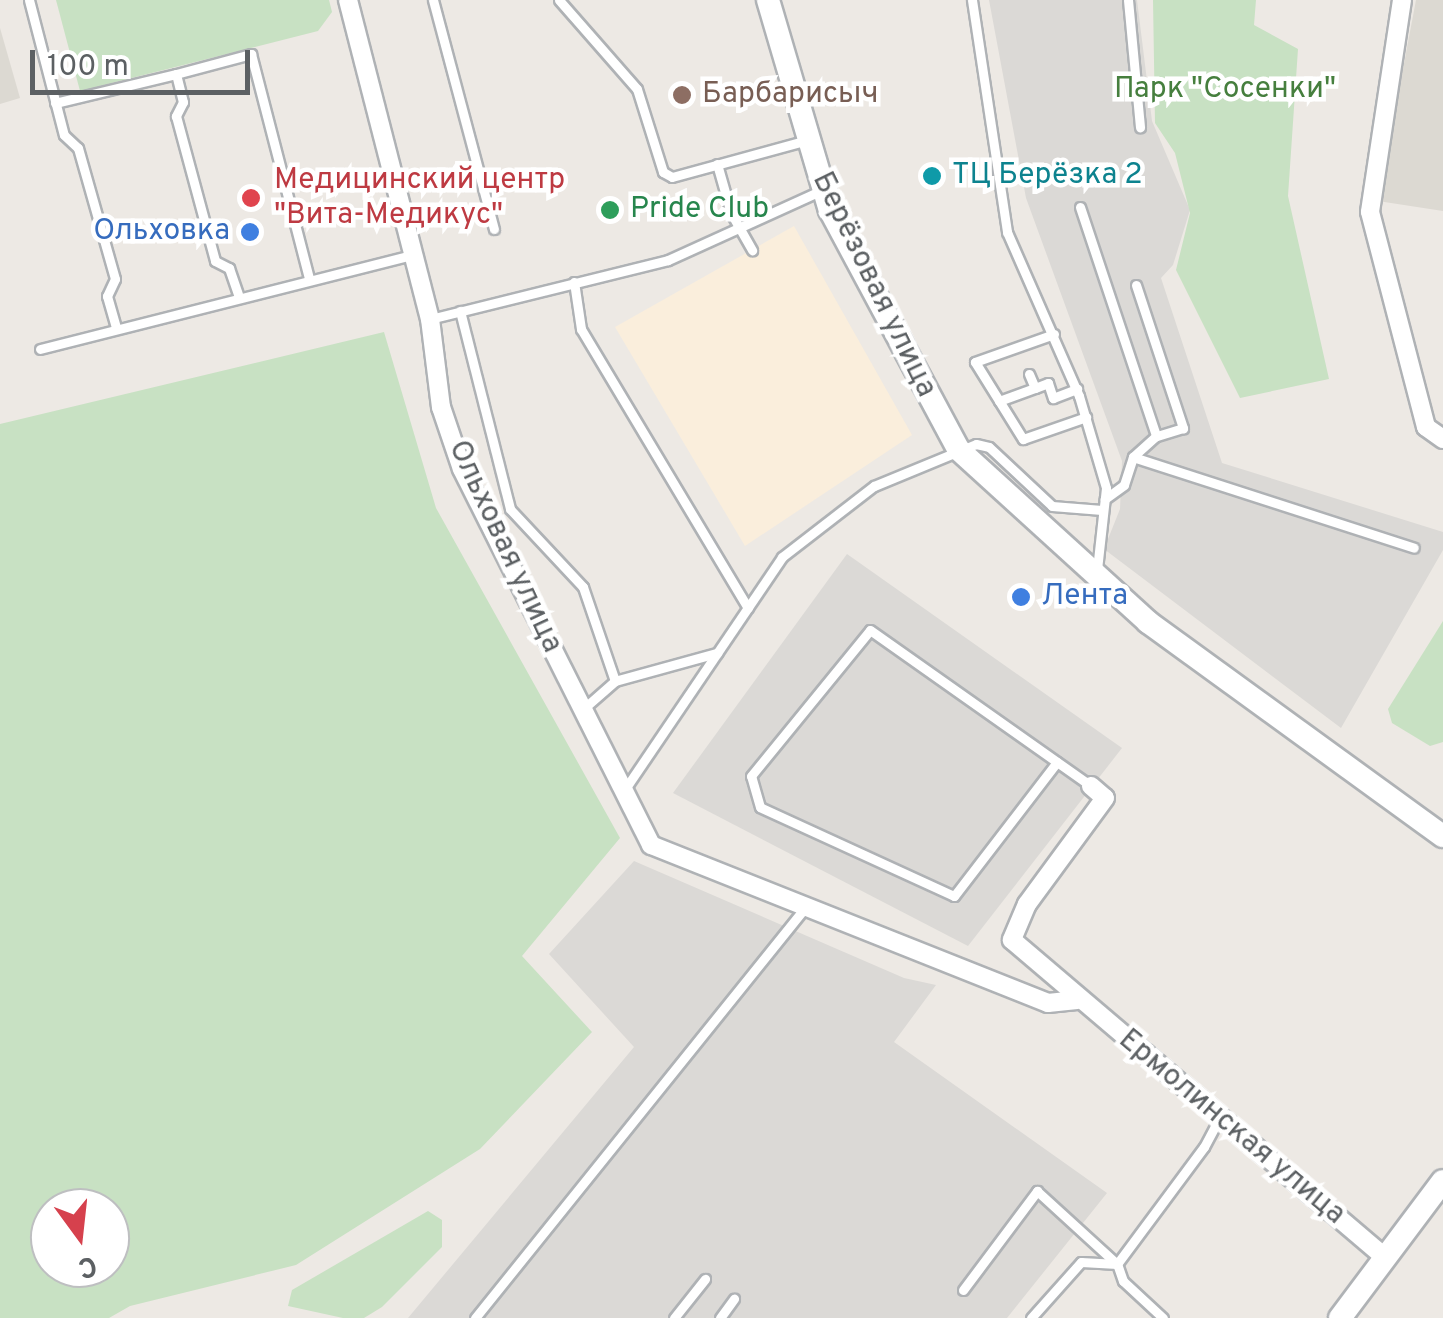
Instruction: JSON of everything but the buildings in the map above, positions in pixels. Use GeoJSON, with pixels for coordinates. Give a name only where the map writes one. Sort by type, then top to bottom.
{"type":"FeatureCollection","features":[{"type":"Feature","properties":{"kind":"street","name":"Ольховая улица"},"geometry":{"type":"LineString","coordinates":[[348,0],[430,319],[441,406],[462,469],[625,789],[634,822],[651,846],[1048,1003],[1077,1000]]}},
{"type":"Feature","properties":{"kind":"street","name":"Берёзовая улица"},"geometry":{"type":"LineString","coordinates":[[768,0],[822,190],[926,400],[958,449],[1098,579],[1443,836]]}},
{"type":"Feature","properties":{"kind":"street"},"geometry":{"type":"LineString","coordinates":[[1402,0],[1370,212],[1426,428],[1443,438]]}},
{"type":"Feature","properties":{"kind":"street","name":"Ермолинская улица"},"geometry":{"type":"LineString","coordinates":[[1091,786],[1105,798],[1027,904],[1012,940],[1077,1000],[1221,1114],[1384,1258]]}},
{"type":"Feature","properties":{"kind":"street"},"geometry":{"type":"LineString","coordinates":[[1340,1318],[1443,1180]]}},
{"type":"Feature","properties":{"kind":"lane"},"geometry":{"type":"LineString","coordinates":[[28,0],[64,135],[78,148],[116,279],[108,296],[116,328]]}},
{"type":"Feature","properties":{"kind":"lane"},"geometry":{"type":"LineString","coordinates":[[433,0],[494,228]]}},
{"type":"Feature","properties":{"kind":"lane"},"geometry":{"type":"LineString","coordinates":[[558,0],[637,89],[663,172],[672,177],[807,140]]}},
{"type":"Feature","properties":{"kind":"lane"},"geometry":{"type":"LineString","coordinates":[[972,0],[1006,232],[1077,390],[1105,498],[1098,579]]}},
{"type":"Feature","properties":{"kind":"lane"},"geometry":{"type":"LineString","coordinates":[[1128,0],[1140,127]]}},
{"type":"Feature","properties":{"kind":"lane"},"geometry":{"type":"LineString","coordinates":[[56,103],[251,54],[310,278]]}},
{"type":"Feature","properties":{"kind":"lane"},"geometry":{"type":"LineString","coordinates":[[176,74],[184,102],[176,116],[214,262],[229,268],[238,294]]}},
{"type":"Feature","properties":{"kind":"lane"},"geometry":{"type":"LineString","coordinates":[[716,164],[738,226],[752,250]]}},
{"type":"Feature","properties":{"kind":"lane"},"geometry":{"type":"LineString","coordinates":[[430,319],[668,260],[822,190]]}},
{"type":"Feature","properties":{"kind":"lane"},"geometry":{"type":"LineString","coordinates":[[1080,208],[1156,436]]}},
{"type":"Feature","properties":{"kind":"lane"},"geometry":{"type":"LineString","coordinates":[[40,350],[238,294],[412,255]]}},
{"type":"Feature","properties":{"kind":"lane"},"geometry":{"type":"LineString","coordinates":[[574,282],[581,329],[748,608]]}},
{"type":"Feature","properties":{"kind":"lane"},"geometry":{"type":"LineString","coordinates":[[1105,498],[1124,486],[1133,457],[1156,436],[1183,428],[1136,284]]}},
{"type":"Feature","properties":{"kind":"lane"},"geometry":{"type":"LineString","coordinates":[[460,312],[510,509],[583,587],[615,681]]}},
{"type":"Feature","properties":{"kind":"lane"},"geometry":{"type":"LineString","coordinates":[[1054,334],[1001,359],[975,362],[1023,439],[1086,417]]}},
{"type":"Feature","properties":{"kind":"lane"},"geometry":{"type":"LineString","coordinates":[[1030,374],[1034,388]]}},
{"type":"Feature","properties":{"kind":"lane"},"geometry":{"type":"LineString","coordinates":[[1009,382],[1014,396]]}},
{"type":"Feature","properties":{"kind":"lane"},"geometry":{"type":"LineString","coordinates":[[999,401],[1048,383],[1053,398],[1077,390]]}},
{"type":"Feature","properties":{"kind":"lane"},"geometry":{"type":"LineString","coordinates":[[625,789],[782,558],[874,486],[958,449],[989,447],[1052,506],[1102,510]]}},
{"type":"Feature","properties":{"kind":"lane"},"geometry":{"type":"LineString","coordinates":[[1133,457],[1414,548]]}},
{"type":"Feature","properties":{"kind":"lane"},"geometry":{"type":"LineString","coordinates":[[1058,762],[954,896],[760,807],[751,776],[870,630],[1058,762],[1091,786]]}},
{"type":"Feature","properties":{"kind":"lane"},"geometry":{"type":"LineString","coordinates":[[582,711],[615,681],[718,653]]}},
{"type":"Feature","properties":{"kind":"lane"},"geometry":{"type":"LineString","coordinates":[[475,1318],[804,908]]}},
{"type":"Feature","properties":{"kind":"lane"},"geometry":{"type":"LineString","coordinates":[[1116,1264],[1204,1148],[1221,1114]]}},
{"type":"Feature","properties":{"kind":"lane"},"geometry":{"type":"LineString","coordinates":[[963,1290],[1038,1191],[1116,1264],[1123,1281],[1163,1318]]}},
{"type":"Feature","properties":{"kind":"lane"},"geometry":{"type":"LineString","coordinates":[[1031,1318],[1081,1262],[1116,1264]]}},
{"type":"Feature","properties":{"kind":"lane"},"geometry":{"type":"LineString","coordinates":[[674,1318],[705,1279]]}},
{"type":"Feature","properties":{"kind":"lane"},"geometry":{"type":"LineString","coordinates":[[720,1318],[734,1299]]}},
{"type":"Feature","properties":{"kind":"shaded area"},"geometry":{"type":"Polygon","coordinates":[[[989,0],[1137,0],[1152,121],[1190,210],[1173,265],[1161,278],[1222,463],[1443,532],[1443,550],[1341,728],[1104,549],[1120,509],[1122,461],[1026,198],[989,0]]]}},
{"type":"Feature","properties":{"kind":"shaded area"},"geometry":{"type":"Polygon","coordinates":[[[1416,0],[1443,0],[1443,211],[1378,201],[1416,0]]]}},
{"type":"Feature","properties":{"kind":"shaded area"},"geometry":{"type":"Polygon","coordinates":[[[0,28],[20,98],[0,104],[0,28]]]}},
{"type":"Feature","properties":{"kind":"shaded area"},"geometry":{"type":"Polygon","coordinates":[[[794,226],[912,435],[745,546],[615,327],[794,226]]]}},
{"type":"Feature","properties":{"kind":"shaded area"},"geometry":{"type":"Polygon","coordinates":[[[847,554],[1122,748],[968,946],[673,793],[847,554]]]}},
{"type":"Feature","properties":{"kind":"shaded area"},"geometry":{"type":"Polygon","coordinates":[[[634,861],[904,978],[936,985],[894,1042],[1107,1193],[1007,1318],[408,1318],[634,1047],[549,954],[634,861]]]}},
{"type":"Feature","properties":{"kind":"green space"},"geometry":{"type":"Polygon","coordinates":[[[56,0],[329,0],[332,12],[318,31],[80,91],[56,0]]]}},
{"type":"Feature","properties":{"kind":"green space","name":"Парк \"Сосенки\""},"geometry":{"type":"Polygon","coordinates":[[[1153,0],[1256,0],[1254,25],[1298,49],[1288,196],[1329,379],[1240,398],[1176,270],[1190,213],[1175,153],[1155,123],[1153,0]]]}},
{"type":"Feature","properties":{"kind":"green space"},"geometry":{"type":"Polygon","coordinates":[[[384,332],[436,508],[620,838],[522,956],[592,1032],[480,1149],[296,1265],[130,1306],[109,1318],[0,1318],[0,424],[384,332]]]}},
{"type":"Feature","properties":{"kind":"green space"},"geometry":{"type":"Polygon","coordinates":[[[1443,621],[1443,742],[1430,746],[1392,723],[1388,709],[1443,621]]]}},
{"type":"Feature","properties":{"kind":"green space"},"geometry":{"type":"Polygon","coordinates":[[[428,1211],[442,1220],[442,1247],[382,1307],[364,1318],[343,1318],[288,1306],[292,1290],[428,1211]]]}},
{"type":"Feature","properties":{"kind":"place","name":"Барбарисыч"},"geometry":{"type":"Point","coordinates":[682,95]}},
{"type":"Feature","properties":{"kind":"place","name":"ТЦ Берёзка 2"},"geometry":{"type":"Point","coordinates":[932,176]}},
{"type":"Feature","properties":{"kind":"place","name":"Медицинский центр \"Вита-Медикус\""},"geometry":{"type":"Point","coordinates":[251,198]}},
{"type":"Feature","properties":{"kind":"place","name":"Pride Club"},"geometry":{"type":"Point","coordinates":[610,210]}},
{"type":"Feature","properties":{"kind":"place","name":"Ольховка"},"geometry":{"type":"Point","coordinates":[250,232]}},
{"type":"Feature","properties":{"kind":"place","name":"Лента"},"geometry":{"type":"Point","coordinates":[1021,597]}}]}
